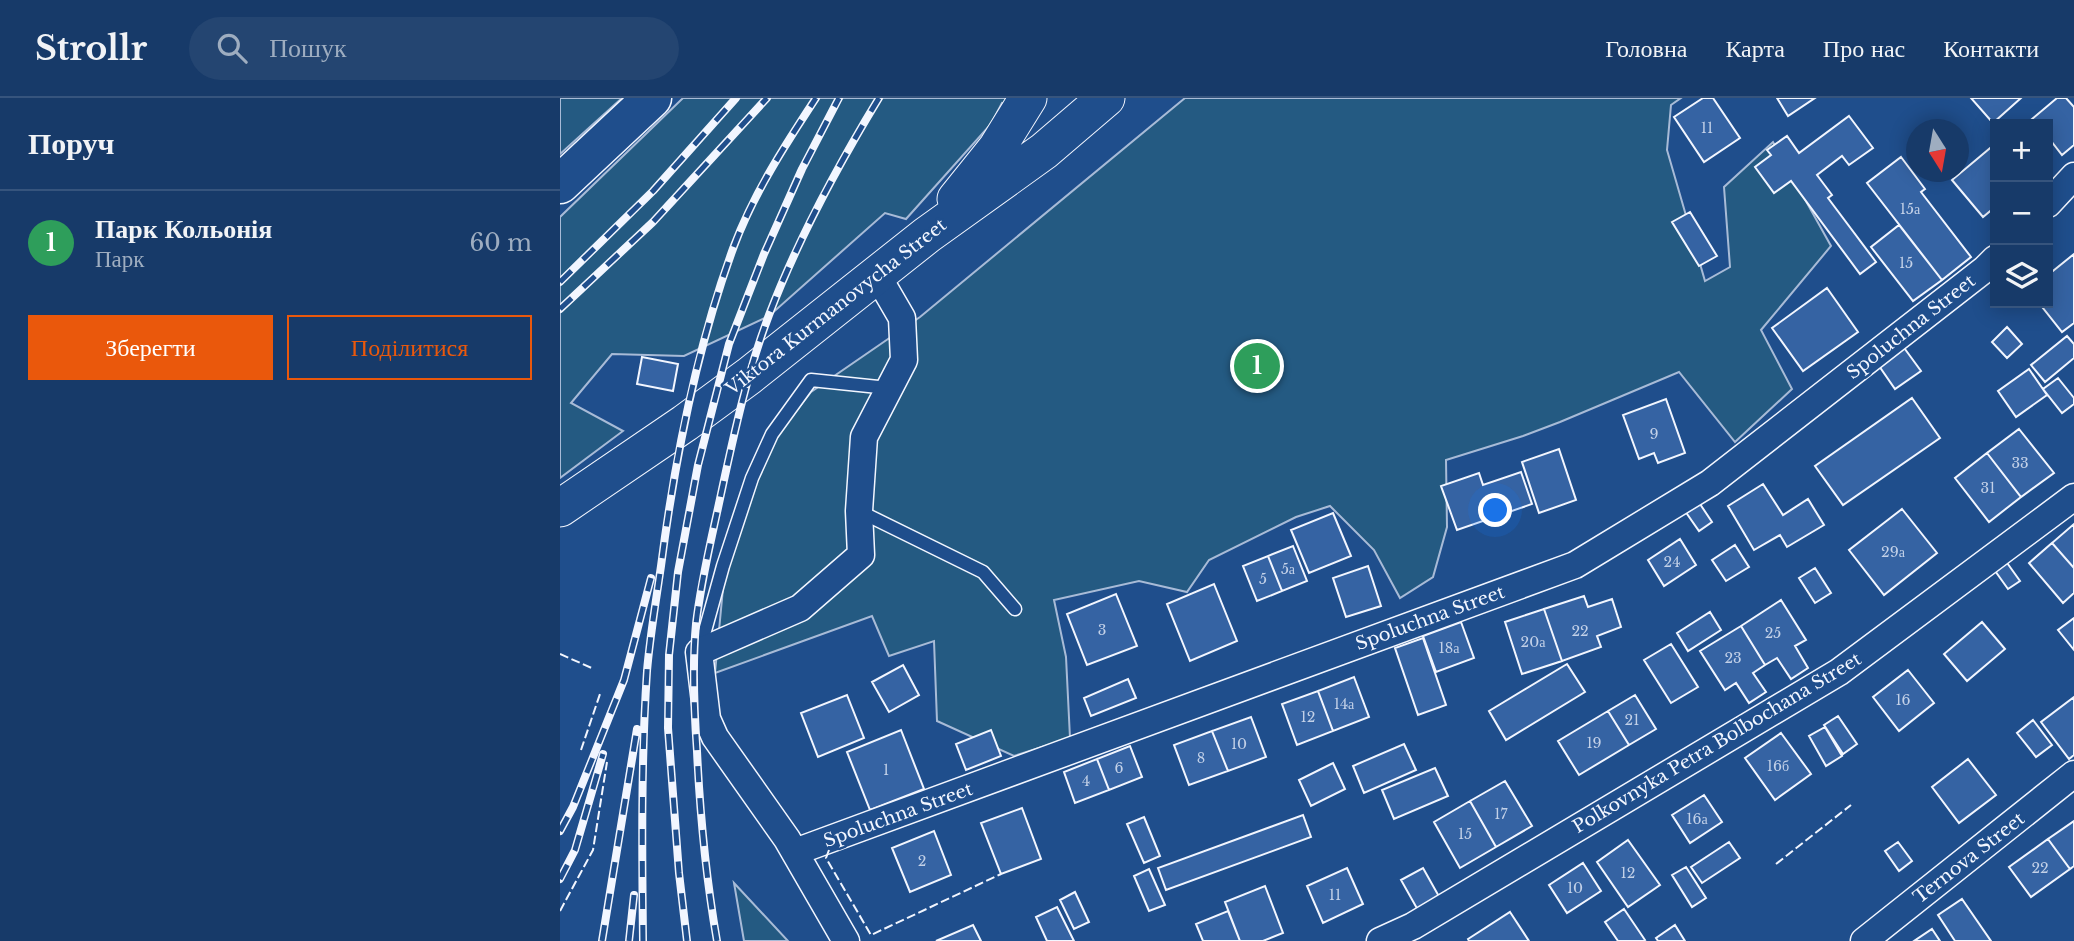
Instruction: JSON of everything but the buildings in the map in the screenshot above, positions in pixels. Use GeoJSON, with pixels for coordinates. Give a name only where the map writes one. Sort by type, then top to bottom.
{"type":"FeatureCollection","features":[{"type":"Feature","properties":{"kind":"main road"},"geometry":{"type":"LineString","coordinates":[[560,184],[652,98]]}},
{"type":"Feature","properties":{"kind":"street"},"geometry":{"type":"LineString","coordinates":[[926,235],[997,148],[1028,98]]}},
{"type":"Feature","properties":{"kind":"street","name":"Viktora Kurmanovycha Street"},"geometry":{"type":"LineString","coordinates":[[560,508],[740,382],[926,235],[1044,151],[1107,98]]}},
{"type":"Feature","properties":{"kind":"street"},"geometry":{"type":"LineString","coordinates":[[2053,199],[2074,176]]}},
{"type":"Feature","properties":{"kind":"street","name":"Spoluchna Street"},"geometry":{"type":"LineString","coordinates":[[796,852],[1575,565],[1710,483],[1990,264]]}},
{"type":"Feature","properties":{"kind":"street"},"geometry":{"type":"LineString","coordinates":[[846,941],[796,852],[715,737],[707,719],[699,652],[800,608],[861,555],[859,511],[864,436],[904,360],[902,318],[877,275]]}},
{"type":"Feature","properties":{"kind":"street","name":"Polkovnyka Petra Bolbochana Street"},"geometry":{"type":"LineString","coordinates":[[1380,941],[1413,926],[1839,673],[2074,497]]}},
{"type":"Feature","properties":{"kind":"street","name":"Ternova Street"},"geometry":{"type":"LineString","coordinates":[[1864,941],[2074,774]]}},
{"type":"Feature","properties":{"kind":"lane"},"geometry":{"type":"LineString","coordinates":[[699,652],[752,478],[772,434],[811,380],[888,388]]}},
{"type":"Feature","properties":{"kind":"lane"},"geometry":{"type":"LineString","coordinates":[[859,511],[983,572],[1015,609]]}},
{"type":"Feature","properties":{"kind":"shaded area"},"geometry":{"type":"Polygon","coordinates":[[[560,98],[622,98],[560,154],[560,98]]]}},
{"type":"Feature","properties":{"kind":"shaded area"},"geometry":{"type":"Polygon","coordinates":[[[683,98],[1009,98],[1006,104],[1002,103],[991,124],[906,219],[885,213],[769,316],[684,356],[612,354],[571,403],[623,431],[560,478],[560,217],[683,98]]]}},
{"type":"Feature","properties":{"kind":"shaded area"},"geometry":{"type":"Polygon","coordinates":[[[1185,98],[1681,98],[1671,105],[1667,150],[1705,281],[1730,267],[1724,187],[1773,142],[1831,246],[1761,330],[1792,389],[1735,442],[1679,372],[1523,436],[1446,460],[1447,527],[1433,577],[1400,598],[1374,550],[1330,506],[1296,517],[1209,560],[1187,592],[1139,581],[1054,600],[1066,657],[1070,738],[1014,756],[937,721],[934,641],[889,656],[872,616],[715,673],[725,567],[759,459],[811,392],[920,317],[1185,98]]]}},
{"type":"Feature","properties":{"kind":"shaded area"},"geometry":{"type":"Polygon","coordinates":[[[734,883],[788,941],[744,941],[734,883]]]}},
{"type":"Feature","properties":{"kind":"railway"},"geometry":{"type":"LineString","coordinates":[[560,282],[653,191],[736,98]]}},
{"type":"Feature","properties":{"kind":"railway"},"geometry":{"type":"LineString","coordinates":[[560,309],[653,222],[767,98]]}},
{"type":"Feature","properties":{"kind":"railway"},"geometry":{"type":"LineString","coordinates":[[643,941],[643,772],[647,671],[667,525],[688,404],[709,324],[742,226],[771,170],[816,98]]}},
{"type":"Feature","properties":{"kind":"railway"},"geometry":{"type":"LineString","coordinates":[[687,941],[668,728],[669,655],[678,572],[698,465],[729,344],[764,254],[802,169],[839,98]]}},
{"type":"Feature","properties":{"kind":"railway"},"geometry":{"type":"LineString","coordinates":[[717,941],[704,846],[694,703],[695,640],[704,575],[742,404],[769,315],[819,204],[879,98]]}},
{"type":"Feature","properties":{"kind":"railway"},"geometry":{"type":"LineString","coordinates":[[560,831],[573,807],[624,680],[651,578]]}},
{"type":"Feature","properties":{"kind":"railway"},"geometry":{"type":"LineString","coordinates":[[602,941],[637,729]]}},
{"type":"Feature","properties":{"kind":"railway"},"geometry":{"type":"LineString","coordinates":[[560,879],[575,850],[603,754]]}},
{"type":"Feature","properties":{"kind":"railway"},"geometry":{"type":"LineString","coordinates":[[629,941],[634,895]]}},
{"type":"Feature","properties":{"kind":"fence"},"geometry":{"type":"LineString","coordinates":[[560,654],[594,669]]}},
{"type":"Feature","properties":{"kind":"fence"},"geometry":{"type":"LineString","coordinates":[[581,750],[601,691]]}},
{"type":"Feature","properties":{"kind":"fence"},"geometry":{"type":"LineString","coordinates":[[560,911],[593,850],[607,762]]}},
{"type":"Feature","properties":{"kind":"fence"},"geometry":{"type":"LineString","coordinates":[[1776,864],[1851,805]]}},
{"type":"Feature","properties":{"kind":"fence"},"geometry":{"type":"LineString","coordinates":[[829,850],[826,858],[871,935],[1001,874]]}},
{"type":"Feature","properties":{"kind":"place","name":"Парк Кольонія"},"geometry":{"type":"Point","coordinates":[1257,366]}}]}
